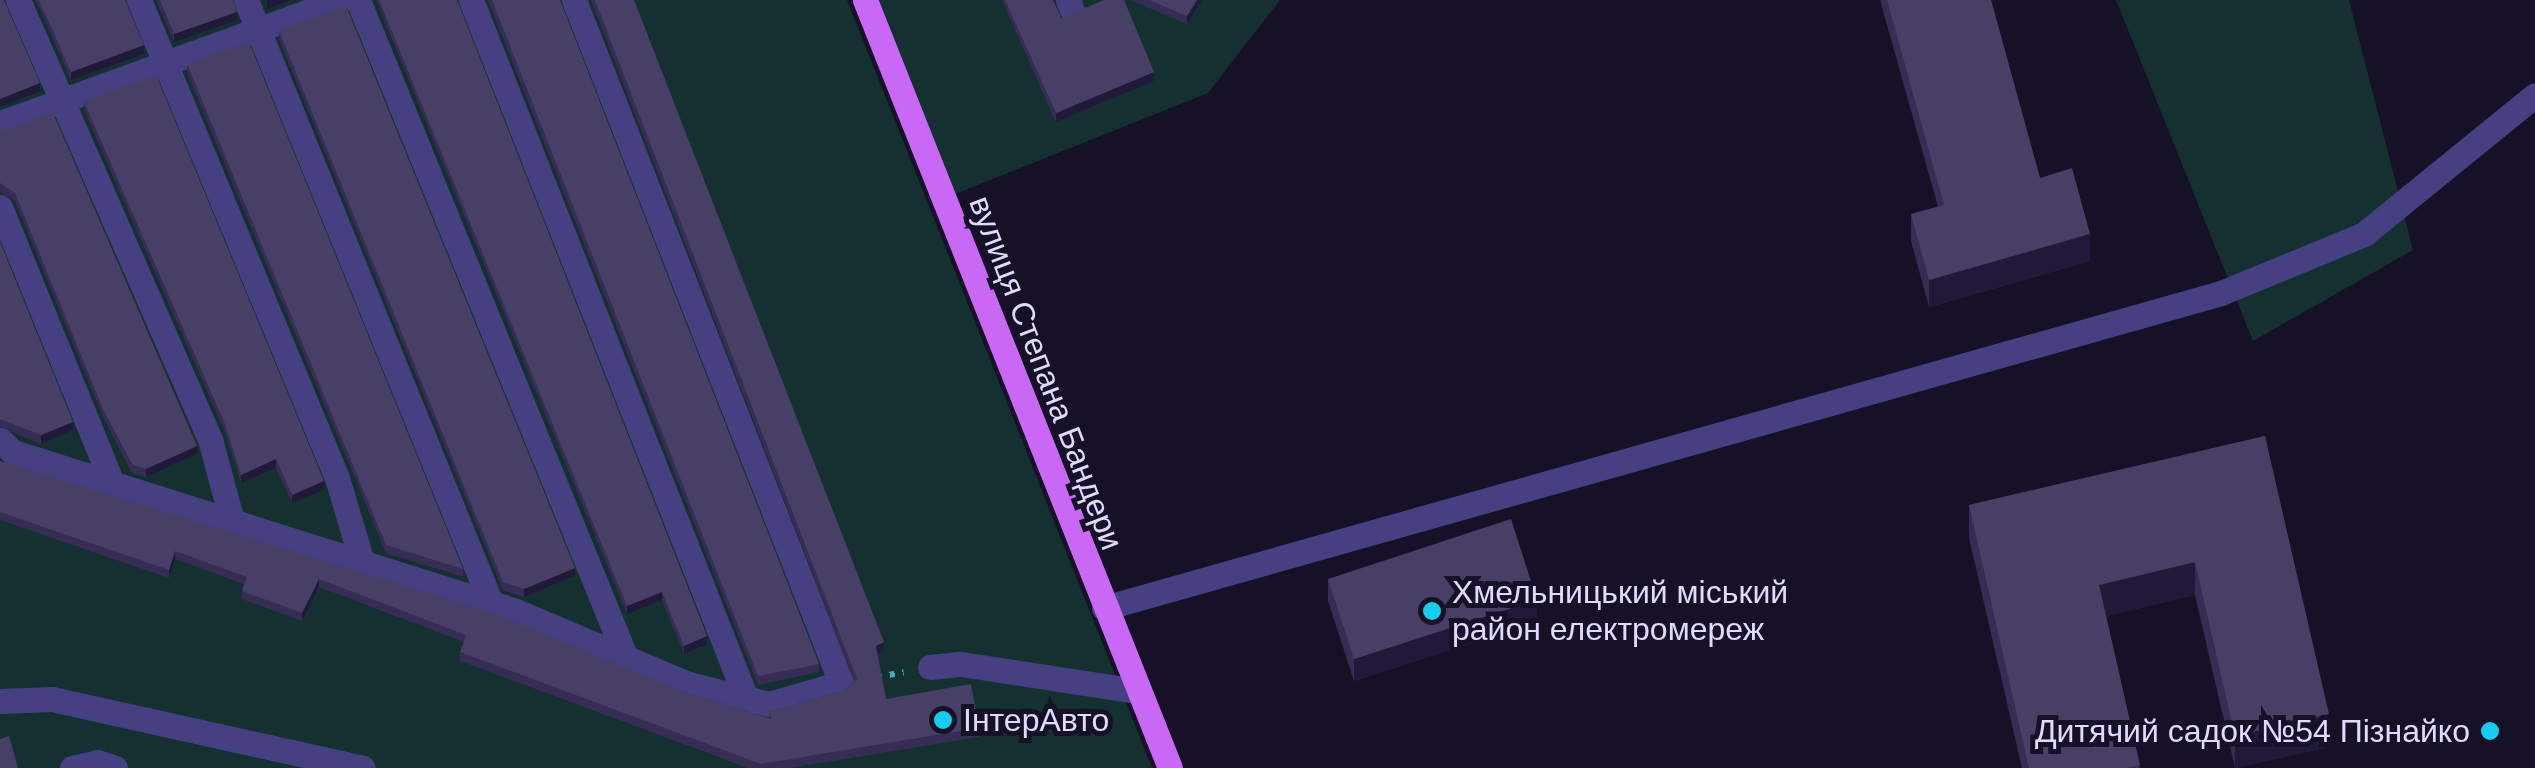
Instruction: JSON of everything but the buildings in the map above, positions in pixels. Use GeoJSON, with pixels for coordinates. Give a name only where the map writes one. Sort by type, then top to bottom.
{"type":"FeatureCollection","features":[{"type":"Feature","properties":{"kind":"main road","name":"вулиця Степана Бандери"},"geometry":{"type":"LineString","coordinates":[[865,0],[1170,768]]}},
{"type":"Feature","properties":{"kind":"street"},"geometry":{"type":"LineString","coordinates":[[18,0],[210,439],[232,521]]}},
{"type":"Feature","properties":{"kind":"street"},"geometry":{"type":"LineString","coordinates":[[139,0],[337,478],[362,562]]}},
{"type":"Feature","properties":{"kind":"street"},"geometry":{"type":"LineString","coordinates":[[246,0],[491,603]]}},
{"type":"Feature","properties":{"kind":"street"},"geometry":{"type":"LineString","coordinates":[[0,123],[164,60],[339,0]]}},
{"type":"Feature","properties":{"kind":"street"},"geometry":{"type":"LineString","coordinates":[[358,0],[626,658]]}},
{"type":"Feature","properties":{"kind":"street"},"geometry":{"type":"LineString","coordinates":[[471,0],[746,698]]}},
{"type":"Feature","properties":{"kind":"street"},"geometry":{"type":"LineString","coordinates":[[0,440],[13,452],[491,603],[626,658],[746,698],[769,704],[841,683],[574,0]]}},
{"type":"Feature","properties":{"kind":"street"},"geometry":{"type":"LineString","coordinates":[[1104,608],[2221,294],[2364,234],[2535,96]]}},
{"type":"Feature","properties":{"kind":"street"},"geometry":{"type":"LineString","coordinates":[[0,207],[112,483]]}},
{"type":"Feature","properties":{"kind":"street"},"geometry":{"type":"LineString","coordinates":[[930,667],[960,664],[1138,692]]}},
{"type":"Feature","properties":{"kind":"street"},"geometry":{"type":"LineString","coordinates":[[0,701],[52,699],[362,768]]}},
{"type":"Feature","properties":{"kind":"street"},"geometry":{"type":"LineString","coordinates":[[72,768],[97,762],[115,768]]}},
{"type":"Feature","properties":{"kind":"path"},"geometry":{"type":"LineString","coordinates":[[841,683],[930,667]]}},
{"type":"Feature","properties":{"kind":"green space"},"geometry":{"type":"Polygon","coordinates":[[[0,0],[847,0],[1152,768],[0,768],[0,0]]]}},
{"type":"Feature","properties":{"kind":"green space"},"geometry":{"type":"Polygon","coordinates":[[[875,0],[1280,0],[1208,93],[950,196],[875,0]]]}},
{"type":"Feature","properties":{"kind":"green space"},"geometry":{"type":"Polygon","coordinates":[[[2116,0],[2349,0],[2413,250],[2253,341],[2116,0]]]}},
{"type":"Feature","properties":{"kind":"place","name":"Хмельницький міський район електромереж"},"geometry":{"type":"Point","coordinates":[1432,611]}},
{"type":"Feature","properties":{"kind":"place","name":"ІнтерАвто"},"geometry":{"type":"Point","coordinates":[943,720]}},
{"type":"Feature","properties":{"kind":"place","name":"Дитячий садок №54 Пізнайко"},"geometry":{"type":"Point","coordinates":[2490,731]}}]}
